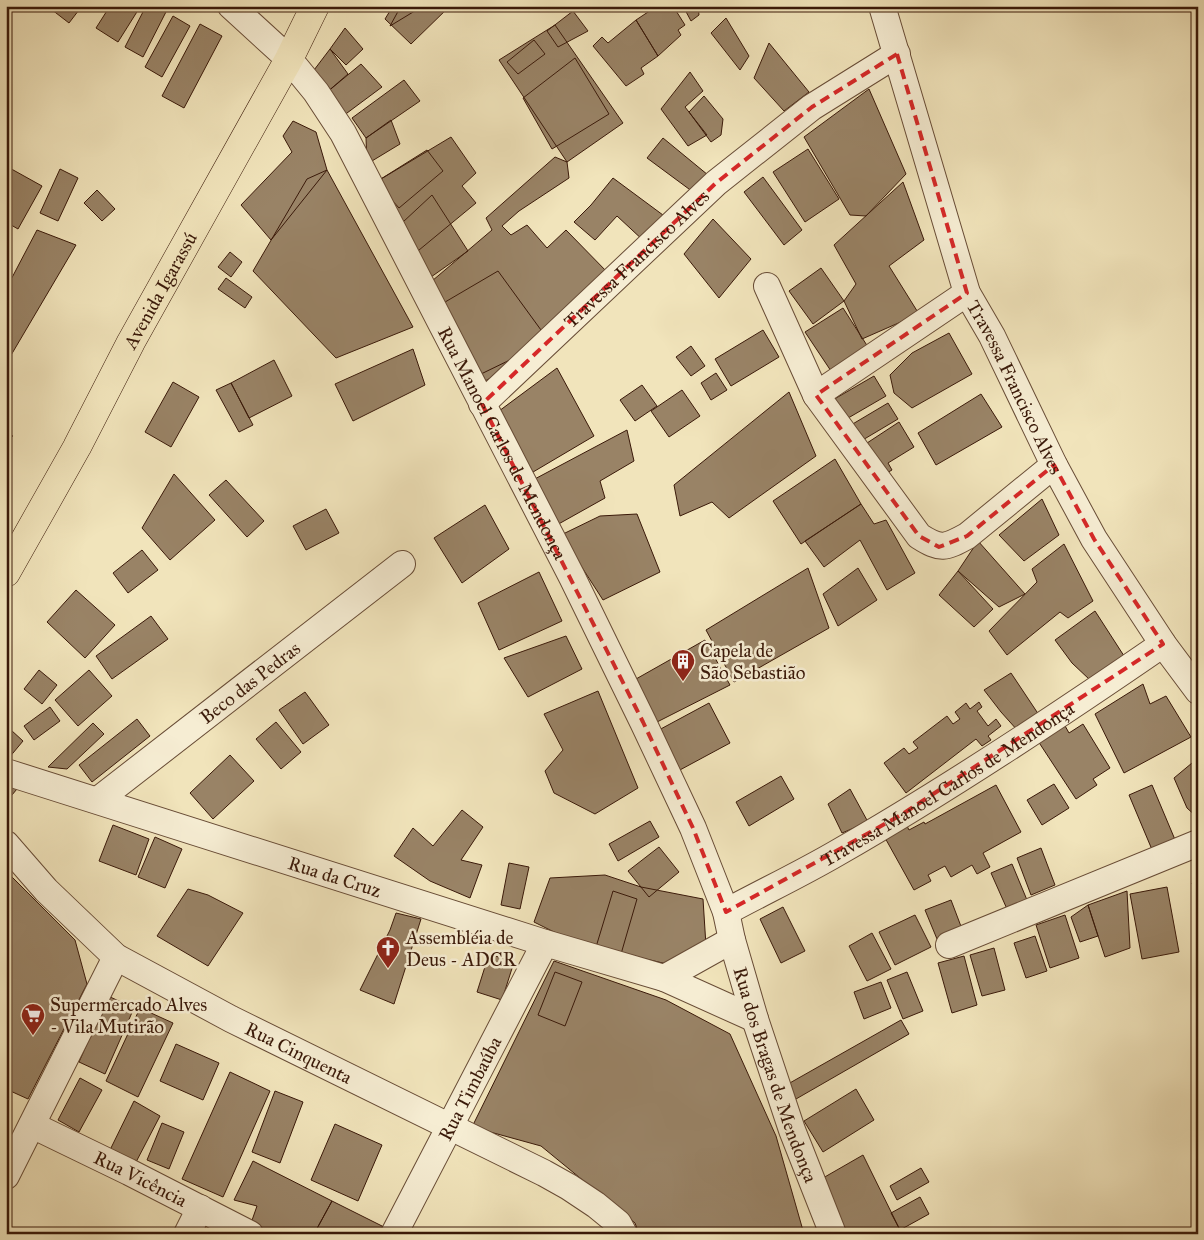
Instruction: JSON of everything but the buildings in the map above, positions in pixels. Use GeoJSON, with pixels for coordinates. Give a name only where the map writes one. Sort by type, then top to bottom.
{"type":"FeatureCollection","features":[{"type":"Feature","properties":{"kind":"main road","name":"Avenida Igarassú"},"geometry":{"type":"LineString","coordinates":[[6,573],[77,447],[131,342],[289,59],[315,6]]}},
{"type":"Feature","properties":{"kind":"street","name":"Rua Manoel Carlos de Mendonça"},"geometry":{"type":"LineString","coordinates":[[231,6],[289,59],[316,92],[343,133],[572,577],[693,828],[726,912]]}},
{"type":"Feature","properties":{"kind":"street","name":"Travessa Francisco Alves"},"geometry":{"type":"LineString","coordinates":[[882,6],[967,293],[992,336],[1054,465],[1094,539],[1163,644],[1198,691]]}},
{"type":"Feature","properties":{"kind":"street","name":"Travessa Francisco Alves"},"geometry":{"type":"LineString","coordinates":[[482,404],[716,183],[812,107],[897,54]]}},
{"type":"Feature","properties":{"kind":"street"},"geometry":{"type":"LineString","coordinates":[[766,286],[816,396],[919,536],[939,546],[951,545],[966,536],[1054,465]]}},
{"type":"Feature","properties":{"kind":"street"},"geometry":{"type":"LineString","coordinates":[[816,396],[967,293]]}},
{"type":"Feature","properties":{"kind":"street","name":"Beco das Pedras"},"geometry":{"type":"LineString","coordinates":[[98,800],[402,564]]}},
{"type":"Feature","properties":{"kind":"street","name":"Travessa Manoel Carlos de Mendonça"},"geometry":{"type":"LineString","coordinates":[[726,912],[836,854],[901,815],[956,781],[1163,644]]}},
{"type":"Feature","properties":{"kind":"street","name":"Rua da Cruz"},"geometry":{"type":"LineString","coordinates":[[6,772],[546,943],[664,978],[755,1019]]}},
{"type":"Feature","properties":{"kind":"street"},"geometry":{"type":"LineString","coordinates":[[949,945],[1198,843]]}},
{"type":"Feature","properties":{"kind":"street","name":"Rua Cinquenta"},"geometry":{"type":"LineString","coordinates":[[6,844],[46,890],[116,957],[231,1019],[568,1187],[596,1205],[618,1230]]}},
{"type":"Feature","properties":{"kind":"street","name":"Rua dos Bragas de Mendonça"},"geometry":{"type":"LineString","coordinates":[[726,912],[732,940],[755,1019],[792,1130],[833,1234]]}},
{"type":"Feature","properties":{"kind":"street"},"geometry":{"type":"LineString","coordinates":[[664,978],[732,940]]}},
{"type":"Feature","properties":{"kind":"street","name":"Rua Timbaúba"},"geometry":{"type":"LineString","coordinates":[[394,1234],[546,943]]}},
{"type":"Feature","properties":{"kind":"street"},"geometry":{"type":"LineString","coordinates":[[6,1176],[116,957]]}},
{"type":"Feature","properties":{"kind":"street","name":"Rua Vicência"},"geometry":{"type":"LineString","coordinates":[[32,1125],[250,1234]]}},
{"type":"Feature","properties":{"kind":"street"},"geometry":{"type":"LineString","coordinates":[[187,1234],[200,1208]]}},
{"type":"Feature","properties":{"kind":"highlighted area"},"geometry":{"type":"Polygon","coordinates":[[[897,54],[967,293],[816,395],[919,536],[939,547],[967,536],[1054,465],[1094,539],[1163,644],[901,815],[726,912],[693,828],[643,722],[482,404],[716,183],[812,107],[897,54]]]}},
{"type":"Feature","properties":{"kind":"place","name":"Capela de São Sebastião"},"geometry":{"type":"Point","coordinates":[683,682]}},
{"type":"Feature","properties":{"kind":"place","name":"Assembléia de Deus - ADCR"},"geometry":{"type":"Point","coordinates":[388,969]}},
{"type":"Feature","properties":{"kind":"place","name":"Supermercado Alves - Vila Mutirão"},"geometry":{"type":"Point","coordinates":[33,1036]}}]}
